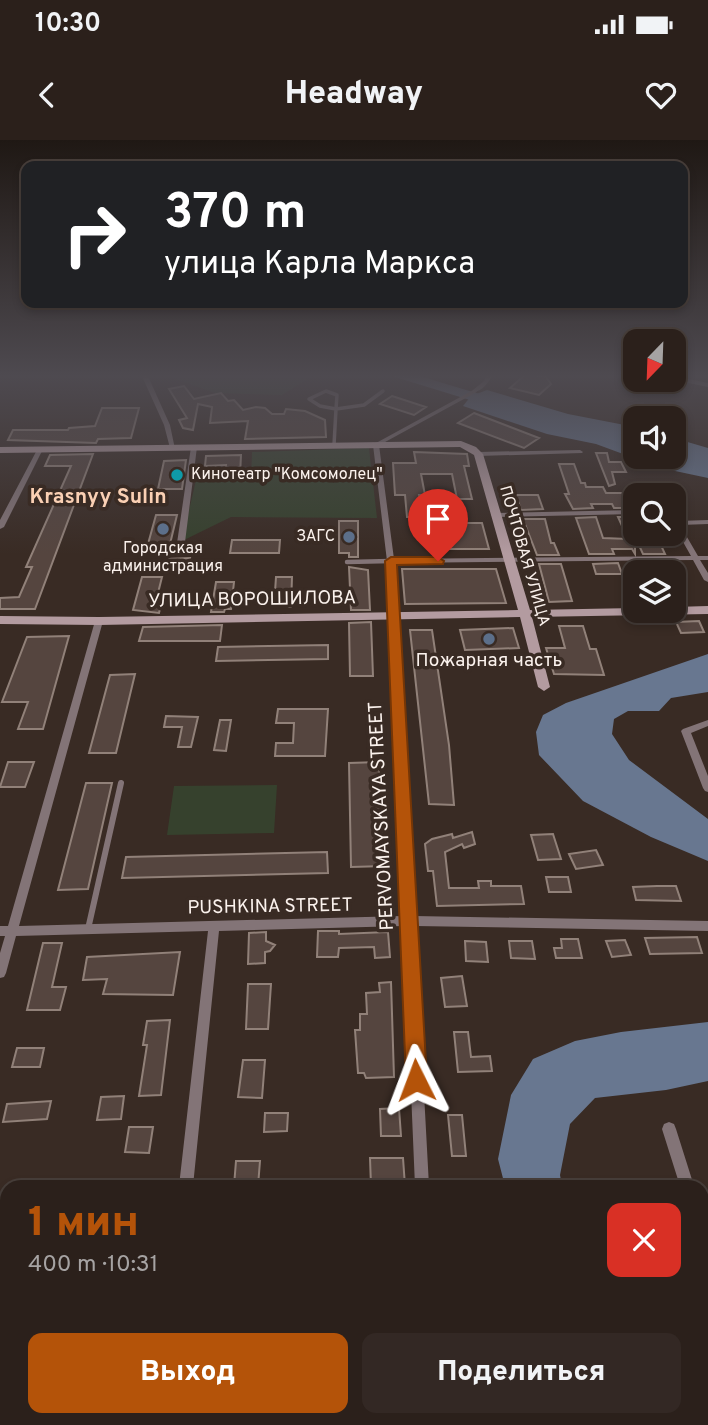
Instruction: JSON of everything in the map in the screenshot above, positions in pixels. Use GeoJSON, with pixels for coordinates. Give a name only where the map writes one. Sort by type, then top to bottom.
{"type":"FeatureCollection","features":[{"type":"Feature","properties":{"kind":"main road"},"geometry":{"type":"LineString","coordinates":[[0,450],[461,444],[478,454]]}},
{"type":"Feature","properties":{"kind":"main road","name":"ПОЧТОВАЯ УЛИЦА"},"geometry":{"type":"LineString","coordinates":[[478,454],[544,687]]}},
{"type":"Feature","properties":{"kind":"main road","name":"УЛИЦА ВОРОШИЛОВА"},"geometry":{"type":"LineString","coordinates":[[686,611],[708,610]]}},
{"type":"Feature","properties":{"kind":"main road","name":"УЛИЦА ВОРОШИЛОВА"},"geometry":{"type":"LineString","coordinates":[[0,620],[99,621],[623,612]]}},
{"type":"Feature","properties":{"kind":"street"},"geometry":{"type":"LineString","coordinates":[[170,434],[173,448]]}},
{"type":"Feature","properties":{"kind":"street","name":"PERVOMAYSKAYA STREET"},"geometry":{"type":"LineString","coordinates":[[376,445],[391,561],[422,1180]]}},
{"type":"Feature","properties":{"kind":"street"},"geometry":{"type":"LineString","coordinates":[[180,550],[194,447]]}},
{"type":"Feature","properties":{"kind":"street"},"geometry":{"type":"LineString","coordinates":[[0,527],[40,449]]}},
{"type":"Feature","properties":{"kind":"street"},"geometry":{"type":"LineString","coordinates":[[478,454],[580,452]]}},
{"type":"Feature","properties":{"kind":"street"},"geometry":{"type":"LineString","coordinates":[[494,514],[623,512]]}},
{"type":"Feature","properties":{"kind":"street"},"geometry":{"type":"LineString","coordinates":[[686,521],[708,522]]}},
{"type":"Feature","properties":{"kind":"street"},"geometry":{"type":"LineString","coordinates":[[686,540],[708,580]]}},
{"type":"Feature","properties":{"kind":"street"},"geometry":{"type":"LineString","coordinates":[[391,561],[708,558]]}},
{"type":"Feature","properties":{"kind":"street"},"geometry":{"type":"LineString","coordinates":[[0,973],[99,621]]}},
{"type":"Feature","properties":{"kind":"street"},"geometry":{"type":"LineString","coordinates":[[708,723],[686,731],[708,788]]}},
{"type":"Feature","properties":{"kind":"street","name":"PUSHKINA STREET"},"geometry":{"type":"LineString","coordinates":[[0,931],[407,921],[708,926]]}},
{"type":"Feature","properties":{"kind":"street"},"geometry":{"type":"LineString","coordinates":[[187,1180],[214,926]]}},
{"type":"Feature","properties":{"kind":"street"},"geometry":{"type":"LineString","coordinates":[[669,1129],[685,1180]]}},
{"type":"Feature","properties":{"kind":"lane"},"geometry":{"type":"LineString","coordinates":[[334,434],[334,445]]}},
{"type":"Feature","properties":{"kind":"lane"},"geometry":{"type":"LineString","coordinates":[[376,445],[397,434]]}},
{"type":"Feature","properties":{"kind":"lane"},"geometry":{"type":"LineString","coordinates":[[347,562],[391,561]]}},
{"type":"Feature","properties":{"kind":"lane"},"geometry":{"type":"LineString","coordinates":[[88,929],[121,783]]}},
{"type":"Feature","properties":{"kind":"green space"},"geometry":{"type":"Polygon","coordinates":[[[369,448],[377,518],[231,517],[182,541],[196,480],[251,479],[252,452],[369,448]]]}},
{"type":"Feature","properties":{"kind":"green space"},"geometry":{"type":"Polygon","coordinates":[[[277,785],[274,833],[167,835],[174,786],[277,785]]]}},
{"type":"Feature","properties":{"kind":"water"},"geometry":{"type":"Polygon","coordinates":[[[547,434],[623,434],[623,454],[596,444],[547,434]]]}},
{"type":"Feature","properties":{"kind":"water"},"geometry":{"type":"Polygon","coordinates":[[[686,442],[708,448],[708,478],[666,469],[686,469],[686,442]]]}},
{"type":"Feature","properties":{"kind":"water"},"geometry":{"type":"Polygon","coordinates":[[[708,654],[708,692],[671,698],[659,711],[628,711],[614,719],[612,734],[629,760],[708,819],[708,861],[651,837],[583,801],[539,755],[536,732],[543,715],[566,703],[708,654]]]}},
{"type":"Feature","properties":{"kind":"water"},"geometry":{"type":"Polygon","coordinates":[[[708,1022],[708,1081],[666,1090],[595,1098],[570,1124],[561,1180],[503,1180],[498,1159],[511,1095],[533,1059],[575,1041],[621,1032],[708,1022]]]}},
{"type":"Feature","properties":{"kind":"building"},"geometry":{"type":"Polygon","coordinates":[[[11,434],[132,434],[131,438],[98,439],[96,443],[8,440],[11,434]]]}},
{"type":"Feature","properties":{"kind":"building"},"geometry":{"type":"Polygon","coordinates":[[[246,434],[326,434],[326,437],[245,439],[246,434]]]}},
{"type":"Feature","properties":{"kind":"building"},"geometry":{"type":"Polygon","coordinates":[[[487,434],[529,434],[539,438],[524,448],[487,434]]]}},
{"type":"Feature","properties":{"kind":"building"},"geometry":{"type":"Polygon","coordinates":[[[414,452],[467,454],[469,466],[464,466],[472,499],[457,499],[452,474],[421,474],[425,495],[419,495],[422,517],[407,517],[405,495],[395,495],[393,463],[416,463],[414,452]]]}},
{"type":"Feature","properties":{"kind":"building"},"geometry":{"type":"Polygon","coordinates":[[[596,453],[607,453],[609,462],[621,462],[626,472],[612,472],[615,484],[609,486],[596,453]]]}},
{"type":"Feature","properties":{"kind":"building"},"geometry":{"type":"Polygon","coordinates":[[[93,454],[35,609],[0,609],[0,598],[19,597],[32,567],[26,567],[71,466],[45,466],[50,455],[93,454]]]}},
{"type":"Feature","properties":{"kind":"building"},"geometry":{"type":"Polygon","coordinates":[[[241,455],[240,476],[225,477],[226,465],[205,466],[206,456],[241,455]]]}},
{"type":"Feature","properties":{"kind":"building"},"geometry":{"type":"Polygon","coordinates":[[[186,460],[182,489],[158,489],[164,461],[186,460]]]}},
{"type":"Feature","properties":{"kind":"building"},"geometry":{"type":"Polygon","coordinates":[[[559,464],[574,464],[581,483],[585,483],[586,487],[603,487],[606,493],[623,493],[623,508],[614,508],[612,504],[591,504],[593,508],[573,509],[565,494],[569,494],[559,464]]]}},
{"type":"Feature","properties":{"kind":"building"},"geometry":{"type":"Polygon","coordinates":[[[516,495],[538,495],[543,509],[521,510],[516,495]]]}},
{"type":"Feature","properties":{"kind":"building","name":"Городская администрация"},"geometry":{"type":"Polygon","coordinates":[[[156,515],[177,515],[170,544],[148,544],[156,515]]]}},
{"type":"Feature","properties":{"kind":"building"},"geometry":{"type":"Polygon","coordinates":[[[596,517],[603,538],[623,539],[623,546],[635,546],[635,554],[632,549],[612,549],[614,554],[589,554],[576,518],[596,517]]]}},
{"type":"Feature","properties":{"kind":"building"},"geometry":{"type":"Polygon","coordinates":[[[523,519],[545,519],[551,543],[554,543],[559,555],[537,555],[523,519]]]}},
{"type":"Feature","properties":{"kind":"building","name":"ЗАГС"},"geometry":{"type":"Polygon","coordinates":[[[339,521],[358,521],[358,557],[339,553],[339,521]]]}},
{"type":"Feature","properties":{"kind":"building"},"geometry":{"type":"Polygon","coordinates":[[[438,523],[482,523],[489,549],[444,549],[438,523]]]}},
{"type":"Feature","properties":{"kind":"building"},"geometry":{"type":"Polygon","coordinates":[[[232,540],[280,540],[279,553],[230,553],[232,540]]]}},
{"type":"Feature","properties":{"kind":"building"},"geometry":{"type":"Polygon","coordinates":[[[639,546],[661,546],[665,554],[643,554],[639,546]]]}},
{"type":"Feature","properties":{"kind":"building"},"geometry":{"type":"Polygon","coordinates":[[[190,558],[188,570],[163,570],[166,559],[190,558]]]}},
{"type":"Feature","properties":{"kind":"building"},"geometry":{"type":"Polygon","coordinates":[[[618,563],[622,574],[596,574],[593,564],[618,563]]]}},
{"type":"Feature","properties":{"kind":"building"},"geometry":{"type":"Polygon","coordinates":[[[539,564],[561,564],[572,601],[549,602],[539,564]]]}},
{"type":"Feature","properties":{"kind":"building"},"geometry":{"type":"Polygon","coordinates":[[[349,567],[368,570],[370,610],[351,610],[349,567]]]}},
{"type":"Feature","properties":{"kind":"building"},"geometry":{"type":"Polygon","coordinates":[[[402,569],[496,569],[506,603],[405,604],[402,569]]]}},
{"type":"Feature","properties":{"kind":"building"},"geometry":{"type":"Polygon","coordinates":[[[142,577],[162,577],[157,597],[163,597],[159,613],[133,610],[142,577]]]}},
{"type":"Feature","properties":{"kind":"building"},"geometry":{"type":"Polygon","coordinates":[[[276,577],[292,577],[291,607],[274,607],[276,577]]]}},
{"type":"Feature","properties":{"kind":"building"},"geometry":{"type":"Polygon","coordinates":[[[216,582],[234,582],[231,609],[225,609],[224,612],[211,612],[216,582]]]}},
{"type":"Feature","properties":{"kind":"building"},"geometry":{"type":"Polygon","coordinates":[[[699,621],[704,632],[681,633],[676,623],[699,621]]]}},
{"type":"Feature","properties":{"kind":"building"},"geometry":{"type":"Polygon","coordinates":[[[371,622],[373,676],[350,676],[349,623],[371,622]]]}},
{"type":"Feature","properties":{"kind":"building"},"geometry":{"type":"Polygon","coordinates":[[[222,625],[220,641],[139,641],[143,627],[222,625]]]}},
{"type":"Feature","properties":{"kind":"building"},"geometry":{"type":"Polygon","coordinates":[[[559,626],[583,626],[590,649],[596,649],[604,675],[554,674],[546,648],[565,648],[559,626]]]}},
{"type":"Feature","properties":{"kind":"building","name":"Пожарная часть"},"geometry":{"type":"Polygon","coordinates":[[[513,628],[519,648],[465,650],[460,630],[513,628]]]}},
{"type":"Feature","properties":{"kind":"building"},"geometry":{"type":"Polygon","coordinates":[[[410,630],[432,630],[449,745],[454,805],[429,804],[410,630]]]}},
{"type":"Feature","properties":{"kind":"building"},"geometry":{"type":"Polygon","coordinates":[[[69,636],[43,729],[18,729],[28,702],[2,702],[27,637],[69,636]]]}},
{"type":"Feature","properties":{"kind":"building"},"geometry":{"type":"Polygon","coordinates":[[[328,645],[328,659],[216,661],[218,647],[328,645]]]}},
{"type":"Feature","properties":{"kind":"building"},"geometry":{"type":"Polygon","coordinates":[[[135,674],[116,753],[89,753],[110,675],[135,674]]]}},
{"type":"Feature","properties":{"kind":"building"},"geometry":{"type":"Polygon","coordinates":[[[278,709],[328,709],[325,756],[275,756],[276,743],[293,743],[294,723],[276,723],[278,709]]]}},
{"type":"Feature","properties":{"kind":"building"},"geometry":{"type":"Polygon","coordinates":[[[166,716],[198,717],[191,747],[178,747],[182,727],[164,727],[166,716]]]}},
{"type":"Feature","properties":{"kind":"building"},"geometry":{"type":"Polygon","coordinates":[[[220,720],[231,720],[226,751],[214,750],[220,720]]]}},
{"type":"Feature","properties":{"kind":"building"},"geometry":{"type":"Polygon","coordinates":[[[8,762],[34,762],[25,787],[0,787],[8,762]]]}},
{"type":"Feature","properties":{"kind":"building"},"geometry":{"type":"Polygon","coordinates":[[[379,762],[385,866],[351,867],[349,763],[379,762]]]}},
{"type":"Feature","properties":{"kind":"building"},"geometry":{"type":"Polygon","coordinates":[[[86,783],[112,783],[88,889],[58,890],[86,783]]]}},
{"type":"Feature","properties":{"kind":"building"},"geometry":{"type":"Polygon","coordinates":[[[472,832],[475,844],[464,848],[462,844],[445,852],[449,888],[479,888],[478,881],[491,881],[491,886],[521,886],[524,904],[437,906],[433,871],[428,871],[425,844],[432,839],[452,834],[453,838],[472,832]]]}},
{"type":"Feature","properties":{"kind":"building"},"geometry":{"type":"Polygon","coordinates":[[[553,834],[561,859],[538,860],[531,835],[553,834]]]}},
{"type":"Feature","properties":{"kind":"building"},"geometry":{"type":"Polygon","coordinates":[[[596,850],[603,865],[576,869],[569,854],[596,850]]]}},
{"type":"Feature","properties":{"kind":"building"},"geometry":{"type":"Polygon","coordinates":[[[327,852],[328,873],[122,878],[126,857],[327,852]]]}},
{"type":"Feature","properties":{"kind":"building"},"geometry":{"type":"Polygon","coordinates":[[[546,877],[568,877],[571,892],[549,892],[546,877]]]}},
{"type":"Feature","properties":{"kind":"building"},"geometry":{"type":"Polygon","coordinates":[[[676,886],[681,901],[636,900],[633,887],[676,886]]]}},
{"type":"Feature","properties":{"kind":"building"},"geometry":{"type":"Polygon","coordinates":[[[318,931],[339,931],[339,934],[388,932],[390,957],[375,958],[374,947],[339,948],[338,957],[317,957],[318,931]]]}},
{"type":"Feature","properties":{"kind":"building"},"geometry":{"type":"Polygon","coordinates":[[[266,932],[266,941],[275,945],[265,952],[265,963],[248,964],[249,933],[266,932]]]}},
{"type":"Feature","properties":{"kind":"building"},"geometry":{"type":"Polygon","coordinates":[[[697,937],[702,953],[650,954],[645,938],[697,937]]]}},
{"type":"Feature","properties":{"kind":"building"},"geometry":{"type":"Polygon","coordinates":[[[561,939],[578,939],[582,958],[556,958],[554,948],[562,948],[561,939]]]}},
{"type":"Feature","properties":{"kind":"building"},"geometry":{"type":"Polygon","coordinates":[[[625,940],[631,955],[612,957],[606,941],[625,940]]]}},
{"type":"Feature","properties":{"kind":"building"},"geometry":{"type":"Polygon","coordinates":[[[465,941],[486,942],[488,962],[466,961],[465,941]]]}},
{"type":"Feature","properties":{"kind":"building"},"geometry":{"type":"Polygon","coordinates":[[[509,941],[532,941],[535,959],[511,958],[509,941]]]}},
{"type":"Feature","properties":{"kind":"building"},"geometry":{"type":"Polygon","coordinates":[[[43,943],[62,943],[52,987],[66,987],[60,1010],[27,1010],[43,943]]]}},
{"type":"Feature","properties":{"kind":"building"},"geometry":{"type":"Polygon","coordinates":[[[180,952],[173,995],[103,994],[107,979],[83,980],[87,957],[180,952]]]}},
{"type":"Feature","properties":{"kind":"building"},"geometry":{"type":"Polygon","coordinates":[[[462,976],[467,1006],[445,1007],[441,978],[462,976]]]}},
{"type":"Feature","properties":{"kind":"building"},"geometry":{"type":"Polygon","coordinates":[[[391,982],[394,1077],[366,1078],[364,1073],[358,1073],[355,1030],[360,1030],[360,1014],[367,1014],[366,993],[380,992],[379,983],[391,982]]]}},
{"type":"Feature","properties":{"kind":"building"},"geometry":{"type":"Polygon","coordinates":[[[248,984],[271,984],[268,1029],[246,1029],[248,984]]]}},
{"type":"Feature","properties":{"kind":"building"},"geometry":{"type":"Polygon","coordinates":[[[170,1020],[161,1095],[139,1096],[147,1045],[143,1045],[147,1021],[170,1020]]]}},
{"type":"Feature","properties":{"kind":"building"},"geometry":{"type":"Polygon","coordinates":[[[454,1032],[468,1032],[471,1057],[490,1056],[492,1071],[458,1072],[454,1032]]]}},
{"type":"Feature","properties":{"kind":"building"},"geometry":{"type":"Polygon","coordinates":[[[17,1048],[44,1048],[40,1067],[12,1067],[17,1048]]]}},
{"type":"Feature","properties":{"kind":"building"},"geometry":{"type":"Polygon","coordinates":[[[243,1060],[265,1060],[262,1098],[238,1097],[243,1060]]]}},
{"type":"Feature","properties":{"kind":"building"},"geometry":{"type":"Polygon","coordinates":[[[124,1096],[121,1119],[97,1120],[101,1097],[124,1096]]]}},
{"type":"Feature","properties":{"kind":"building"},"geometry":{"type":"Polygon","coordinates":[[[51,1101],[47,1119],[3,1122],[7,1104],[51,1101]]]}},
{"type":"Feature","properties":{"kind":"building"},"geometry":{"type":"Polygon","coordinates":[[[399,1108],[401,1136],[381,1136],[380,1109],[399,1108]]]}},
{"type":"Feature","properties":{"kind":"building"},"geometry":{"type":"Polygon","coordinates":[[[265,1113],[288,1113],[287,1131],[264,1132],[265,1113]]]}},
{"type":"Feature","properties":{"kind":"building"},"geometry":{"type":"Polygon","coordinates":[[[448,1115],[462,1115],[466,1156],[452,1156],[448,1115]]]}},
{"type":"Feature","properties":{"kind":"building"},"geometry":{"type":"Polygon","coordinates":[[[129,1127],[153,1127],[149,1153],[125,1152],[129,1127]]]}},
{"type":"Feature","properties":{"kind":"building"},"geometry":{"type":"Polygon","coordinates":[[[370,1158],[403,1158],[405,1180],[371,1180],[370,1158]]]}},
{"type":"Feature","properties":{"kind":"building"},"geometry":{"type":"Polygon","coordinates":[[[236,1161],[260,1161],[258,1180],[234,1180],[236,1161]]]}},
{"type":"Feature","properties":{"kind":"place","name":"Кинотеатр \"Комсомолец\""},"geometry":{"type":"Point","coordinates":[177,475]}},
{"type":"Feature","properties":{"kind":"place","name":"Городская администрация"},"geometry":{"type":"Point","coordinates":[163,529]}},
{"type":"Feature","properties":{"kind":"place","name":"ЗАГС"},"geometry":{"type":"Point","coordinates":[349,537]}},
{"type":"Feature","properties":{"kind":"place","name":"Пожарная часть"},"geometry":{"type":"Point","coordinates":[489,639]}},
{"type":"Feature","properties":{"kind":"district","name":"Krasnyy Sulin"},"geometry":{"type":"Point","coordinates":[98,497]}},
{"type":"Feature","properties":{"kind":"route"},"geometry":{"type":"LineString","coordinates":[[416,1080],[391,561],[438,561]]}}]}
